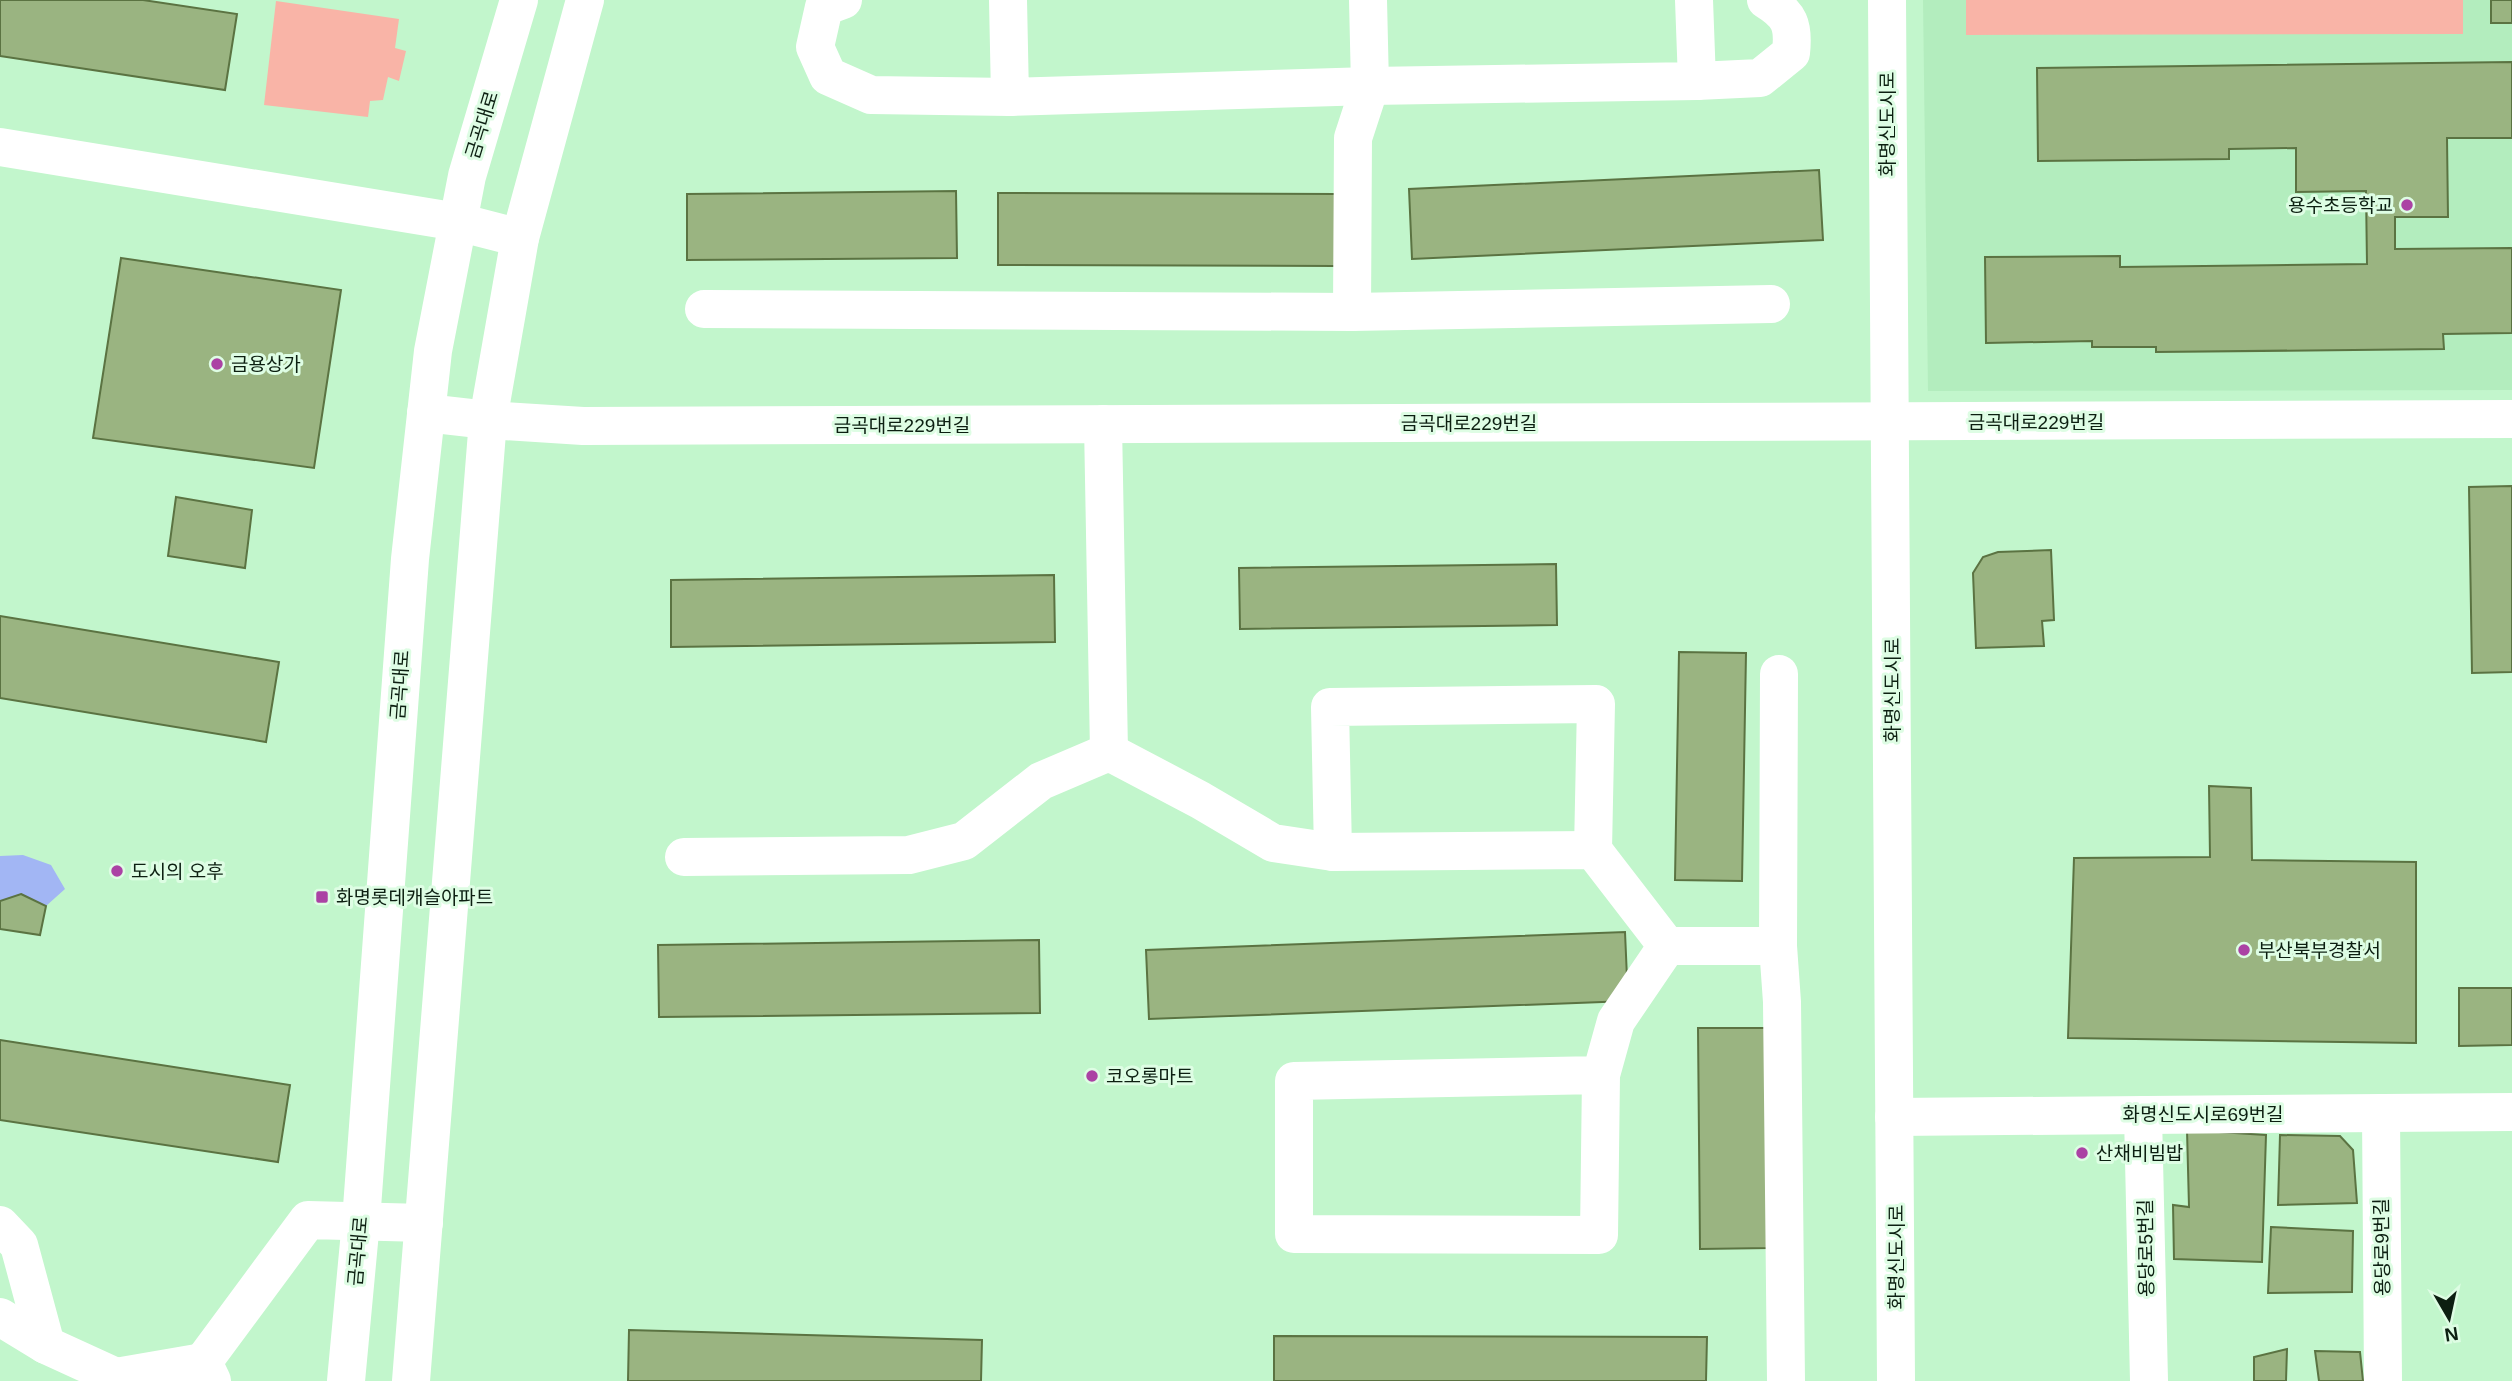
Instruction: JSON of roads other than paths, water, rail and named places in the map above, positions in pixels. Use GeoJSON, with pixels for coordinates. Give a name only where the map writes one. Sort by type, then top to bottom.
{"type":"FeatureCollection","features":[{"type":"Feature","properties":{"kind":"main road","name":"금곡대로"},"geometry":{"type":"LineString","coordinates":[[346,1381],[361,1221],[410,559],[433,351],[467,176],[519,0]]}},
{"type":"Feature","properties":{"kind":"main road"},"geometry":{"type":"LineString","coordinates":[[411,1381],[488,420],[520,238],[585,0]]}},
{"type":"Feature","properties":{"kind":"main road"},"geometry":{"type":"LineString","coordinates":[[843,0],[824,8],[815,47],[828,76],[871,95],[1010,97],[1760,78],[1791,53],[1793,31],[1780,9],[1766,0]]}},
{"type":"Feature","properties":{"kind":"main road"},"geometry":{"type":"LineString","coordinates":[[1008,0],[1010,97]]}},
{"type":"Feature","properties":{"kind":"main road"},"geometry":{"type":"LineString","coordinates":[[1352,312],[1353,138],[1370,86],[1368,0]]}},
{"type":"Feature","properties":{"kind":"main road"},"geometry":{"type":"LineString","coordinates":[[1694,0],[1698,81]]}},
{"type":"Feature","properties":{"kind":"main road","name":"화명신도시로"},"geometry":{"type":"LineString","coordinates":[[1886,0],[1896,1381]]}},
{"type":"Feature","properties":{"kind":"main road"},"geometry":{"type":"LineString","coordinates":[[0,147],[458,222],[520,238]]}},
{"type":"Feature","properties":{"kind":"main road"},"geometry":{"type":"LineString","coordinates":[[704,309],[1352,312],[1770,304]]}},
{"type":"Feature","properties":{"kind":"main road","name":"금곡대로229번길"},"geometry":{"type":"LineString","coordinates":[[426,413],[583,426],[2512,419]]}},
{"type":"Feature","properties":{"kind":"main road"},"geometry":{"type":"LineString","coordinates":[[1103,424],[1109,752]]}},
{"type":"Feature","properties":{"kind":"main road"},"geometry":{"type":"LineString","coordinates":[[1779,674],[1778,946],[1782,1002],[1786,1381]]}},
{"type":"Feature","properties":{"kind":"main road"},"geometry":{"type":"LineString","coordinates":[[1333,852],[1330,707],[1596,704],[1593,850],[1667,946]]}},
{"type":"Feature","properties":{"kind":"main road"},"geometry":{"type":"LineString","coordinates":[[1109,752],[1200,800],[1272,843],[1333,852],[1593,850]]}},
{"type":"Feature","properties":{"kind":"main road"},"geometry":{"type":"LineString","coordinates":[[684,857],[818,858],[909,855],[964,842],[1041,781],[1109,752]]}},
{"type":"Feature","properties":{"kind":"main road"},"geometry":{"type":"LineString","coordinates":[[1667,946],[1778,946]]}},
{"type":"Feature","properties":{"kind":"main road"},"geometry":{"type":"LineString","coordinates":[[1601,1074],[1294,1081],[1294,1234],[1599,1234],[1601,1074],[1616,1021],[1667,946]]}},
{"type":"Feature","properties":{"kind":"main road","name":"화명신도시로69번길"},"geometry":{"type":"LineString","coordinates":[[1895,1117],[2512,1112]]}},
{"type":"Feature","properties":{"kind":"main road","name":"용당로9번길"},"geometry":{"type":"LineString","coordinates":[[2381,1113],[2383,1381]]}},
{"type":"Feature","properties":{"kind":"main road","name":"용당로5번길"},"geometry":{"type":"LineString","coordinates":[[2143,1115],[2149,1381]]}},
{"type":"Feature","properties":{"kind":"main road"},"geometry":{"type":"LineString","coordinates":[[0,1317],[46,1345],[116,1377],[208,1372],[308,1220],[424,1223]]}},
{"type":"Feature","properties":{"kind":"main road"},"geometry":{"type":"LineString","coordinates":[[0,1225],[19,1245],[46,1345]]}},
{"type":"Feature","properties":{"kind":"water"},"geometry":{"type":"Polygon","coordinates":[[[23,855],[51,865],[65,889],[46,906],[21,894],[0,901],[0,856],[23,855]]]}},
{"type":"Feature","properties":{"kind":"place","name":"용수초등학교"},"geometry":{"type":"Point","coordinates":[2407,205]}},
{"type":"Feature","properties":{"kind":"place","name":"금용상가"},"geometry":{"type":"Point","coordinates":[217,364]}},
{"type":"Feature","properties":{"kind":"place","name":"도시의 오후"},"geometry":{"type":"Point","coordinates":[117,871]}},
{"type":"Feature","properties":{"kind":"place","name":"화명롯데캐슬아파트"},"geometry":{"type":"Point","coordinates":[322,897]}},
{"type":"Feature","properties":{"kind":"place","name":"부산북부경찰서"},"geometry":{"type":"Point","coordinates":[2244,950]}},
{"type":"Feature","properties":{"kind":"place","name":"코오롱마트"},"geometry":{"type":"Point","coordinates":[1092,1076]}},
{"type":"Feature","properties":{"kind":"place","name":"산채비빔밥"},"geometry":{"type":"Point","coordinates":[2082,1153]}}]}
